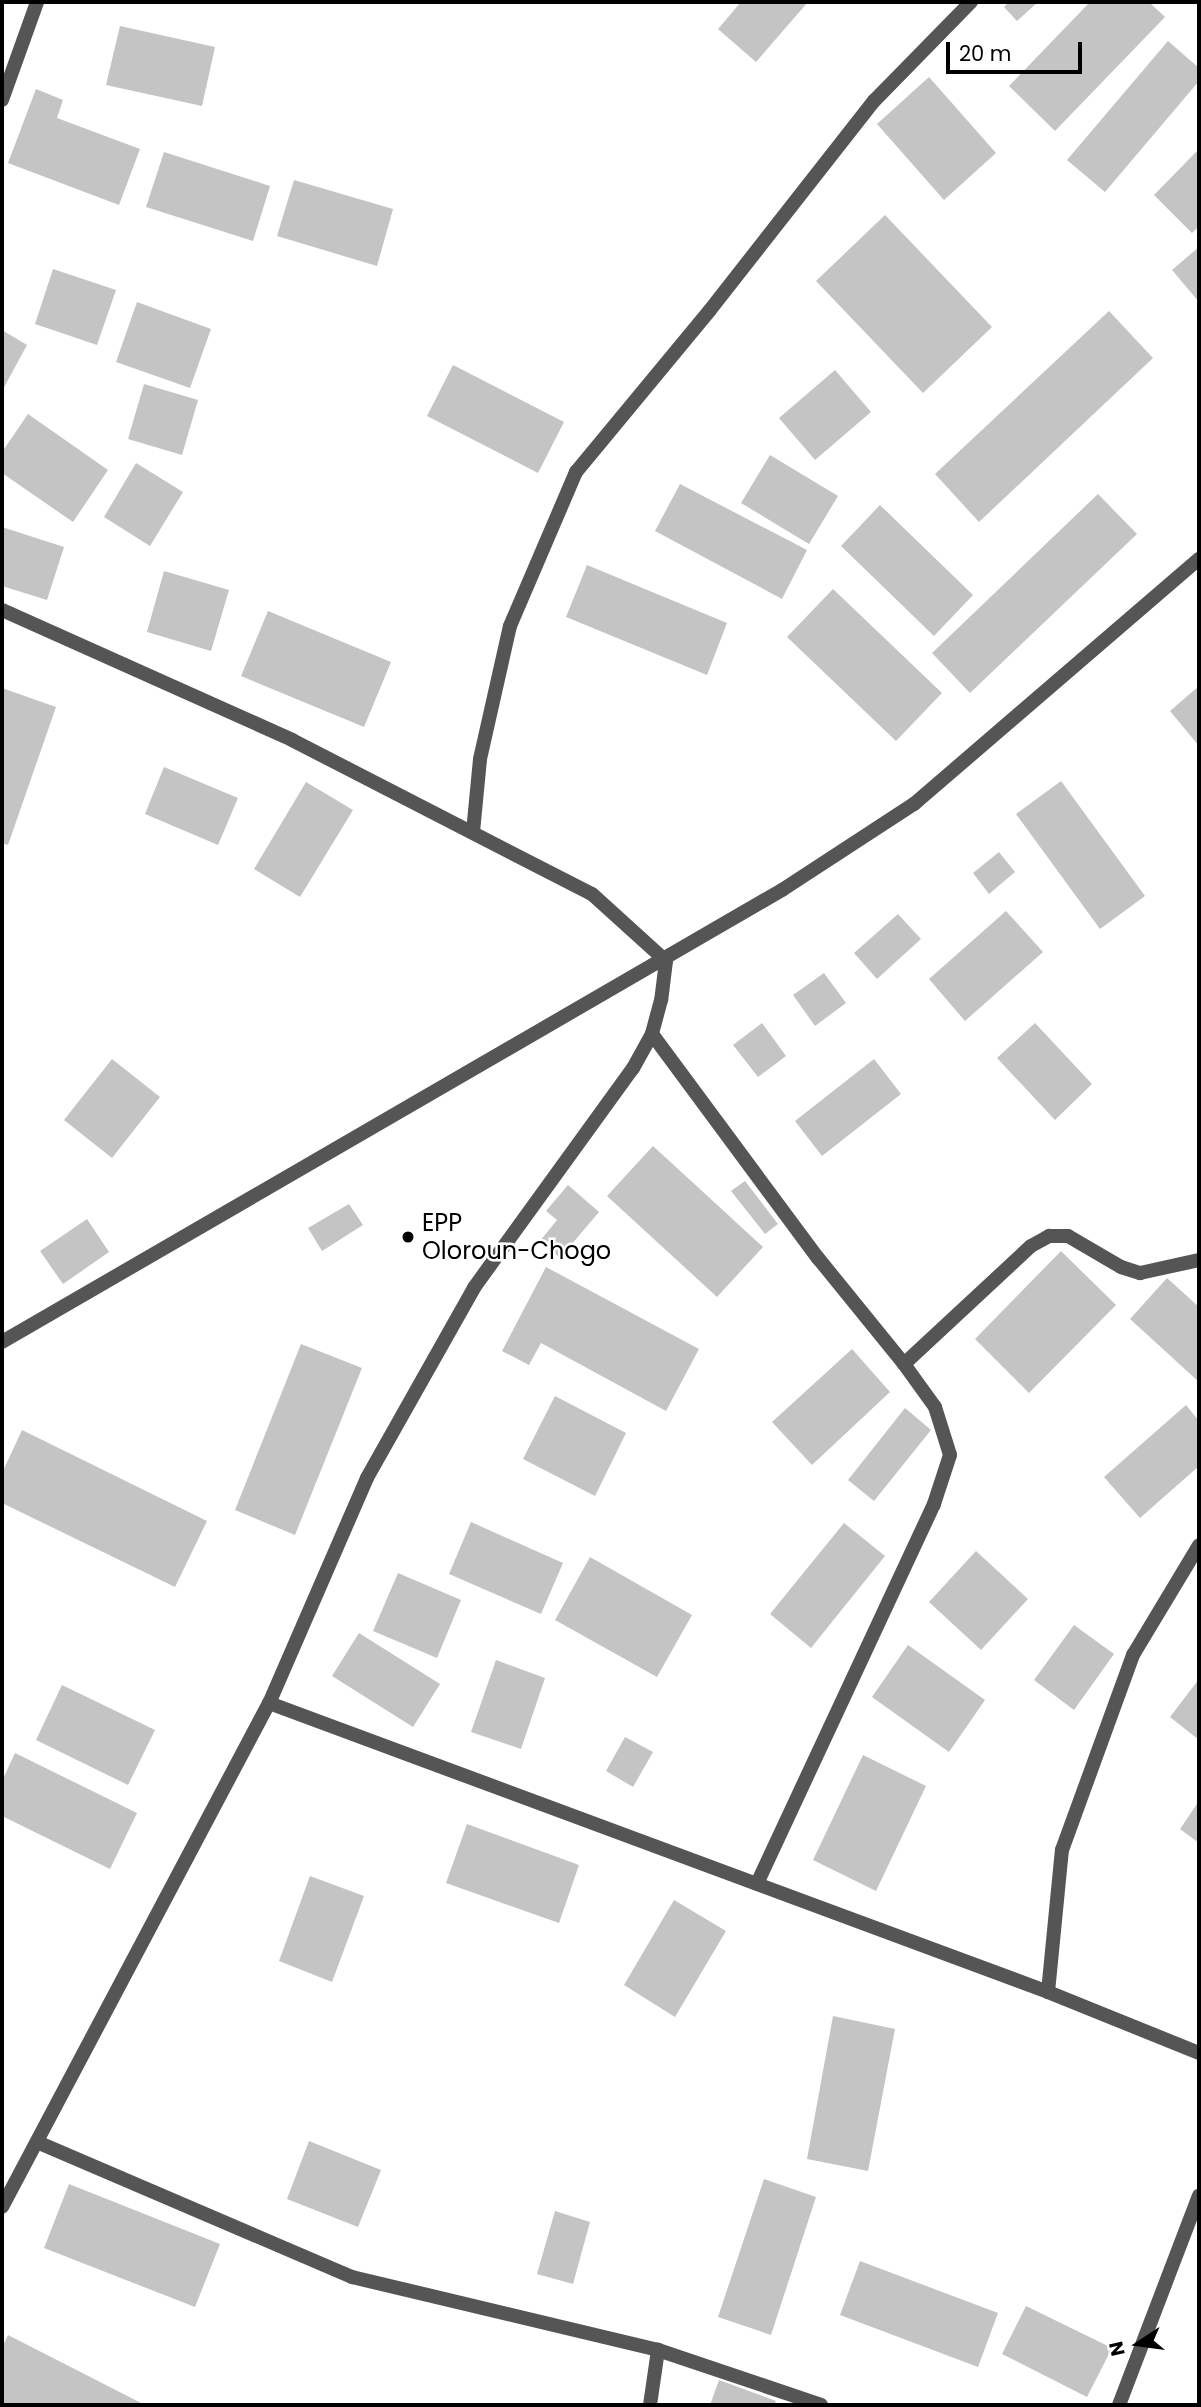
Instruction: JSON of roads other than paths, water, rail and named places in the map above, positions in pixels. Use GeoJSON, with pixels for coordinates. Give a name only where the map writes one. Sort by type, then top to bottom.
{"type":"FeatureCollection","features":[{"type":"Feature","properties":{"kind":"street"},"geometry":{"type":"LineString","coordinates":[[2,100],[37,2]]}},
{"type":"Feature","properties":{"kind":"street"},"geometry":{"type":"LineString","coordinates":[[473,832],[480,759],[510,626],[576,472],[710,310],[874,101],[971,2]]}},
{"type":"Feature","properties":{"kind":"street"},"geometry":{"type":"LineString","coordinates":[[2,1342],[666,961],[914,804],[1199,559]]}},
{"type":"Feature","properties":{"kind":"street"},"geometry":{"type":"LineString","coordinates":[[2,610],[292,740],[592,894],[666,961]]}},
{"type":"Feature","properties":{"kind":"street"},"geometry":{"type":"LineString","coordinates":[[2,2207],[269,1703],[367,1478],[474,1288],[633,1068],[652,1034],[661,1000],[666,961]]}},
{"type":"Feature","properties":{"kind":"street"},"geometry":{"type":"LineString","coordinates":[[652,1034],[818,1258],[904,1364],[935,1407],[950,1455],[934,1504],[757,1884]]}},
{"type":"Feature","properties":{"kind":"street"},"geometry":{"type":"LineString","coordinates":[[904,1364],[1031,1246],[1049,1236],[1068,1236],[1121,1267],[1140,1273],[1199,1260]]}},
{"type":"Feature","properties":{"kind":"street"},"geometry":{"type":"LineString","coordinates":[[1048,1992],[1062,1850],[1133,1655],[1199,1545]]}},
{"type":"Feature","properties":{"kind":"street"},"geometry":{"type":"LineString","coordinates":[[269,1703],[1048,1992],[1199,2053]]}},
{"type":"Feature","properties":{"kind":"street"},"geometry":{"type":"LineString","coordinates":[[37,2142],[352,2277],[658,2350],[821,2405]]}},
{"type":"Feature","properties":{"kind":"street"},"geometry":{"type":"LineString","coordinates":[[1119,2405],[1199,2196]]}},
{"type":"Feature","properties":{"kind":"street"},"geometry":{"type":"LineString","coordinates":[[650,2405],[658,2350]]}},
{"type":"Feature","properties":{"kind":"place","name":"EPP Oloroun-Chogo"},"geometry":{"type":"Point","coordinates":[408,1237]}}]}
